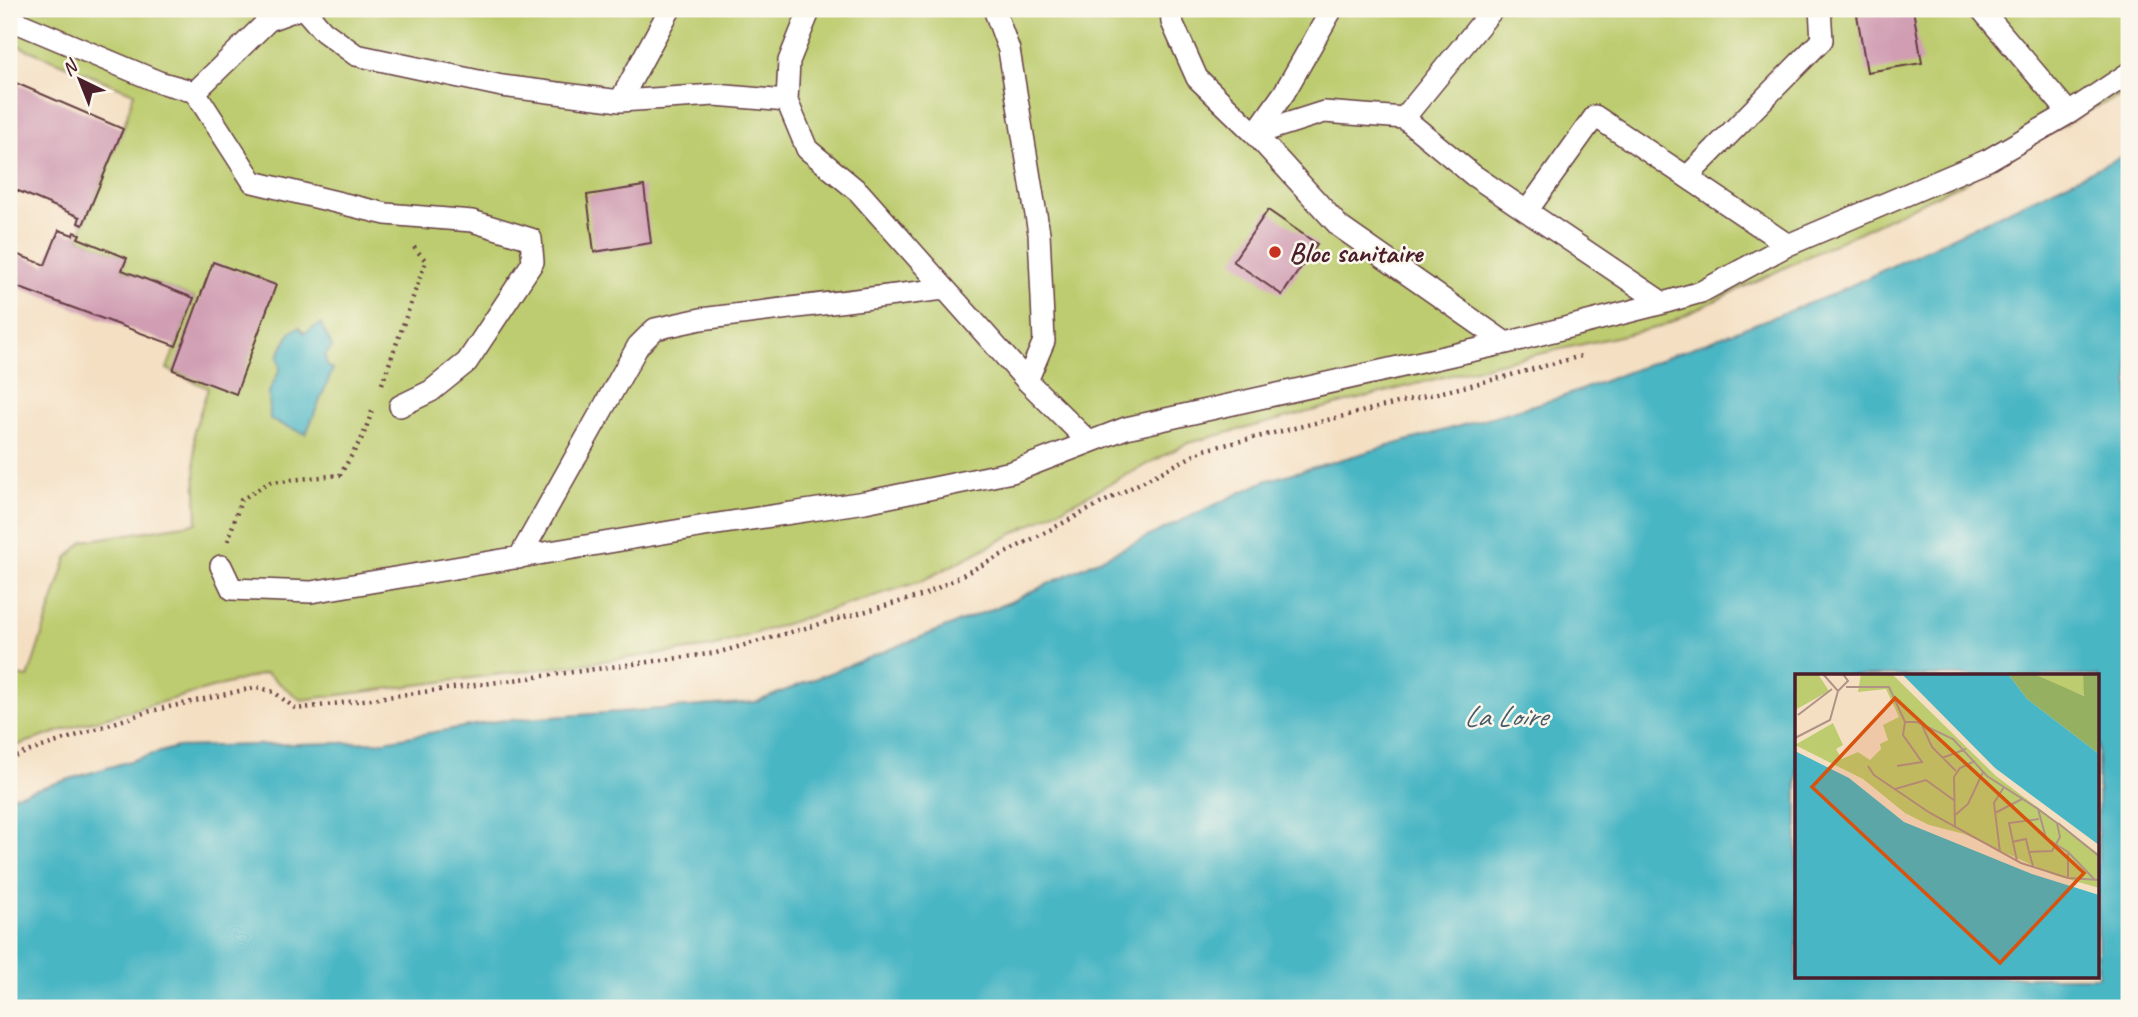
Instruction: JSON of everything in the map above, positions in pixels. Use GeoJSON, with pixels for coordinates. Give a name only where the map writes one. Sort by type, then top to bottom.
{"type":"FeatureCollection","features":[{"type":"Feature","properties":{"kind":"lane"},"geometry":{"type":"LineString","coordinates":[[195,92],[269,20],[301,9],[323,31],[356,55],[502,86],[620,101],[715,95],[788,102]]}},
{"type":"Feature","properties":{"kind":"lane"},"geometry":{"type":"LineString","coordinates":[[620,101],[670,9]]}},
{"type":"Feature","properties":{"kind":"lane"},"geometry":{"type":"LineString","coordinates":[[810,9],[789,61],[788,102],[807,149],[859,192],[1027,381],[1090,442]]}},
{"type":"Feature","properties":{"kind":"lane"},"geometry":{"type":"LineString","coordinates":[[994,9],[1009,50],[1039,233],[1044,341],[1027,381]]}},
{"type":"Feature","properties":{"kind":"lane"},"geometry":{"type":"LineString","coordinates":[[1171,9],[1172,22],[1197,78],[1255,134],[1340,228],[1506,343]]}},
{"type":"Feature","properties":{"kind":"lane"},"geometry":{"type":"LineString","coordinates":[[1255,134],[1284,93],[1332,9]]}},
{"type":"Feature","properties":{"kind":"lane"},"geometry":{"type":"LineString","coordinates":[[1404,118],[1493,9]]}},
{"type":"Feature","properties":{"kind":"lane"},"geometry":{"type":"LineString","coordinates":[[1686,177],[1822,40],[1820,9]]}},
{"type":"Feature","properties":{"kind":"lane"},"geometry":{"type":"LineString","coordinates":[[1981,9],[2069,113]]}},
{"type":"Feature","properties":{"kind":"lane"},"geometry":{"type":"LineString","coordinates":[[9,19],[159,82],[195,92],[253,182],[386,214],[472,221],[531,239],[533,262],[467,362],[430,391],[400,405]]}},
{"type":"Feature","properties":{"kind":"lane"},"geometry":{"type":"LineString","coordinates":[[221,566],[232,589],[311,592],[865,502],[1012,472],[1126,428],[1506,343],[1701,292],[1788,245],[1988,160],[2069,113],[2129,72]]}},
{"type":"Feature","properties":{"kind":"lane"},"geometry":{"type":"LineString","coordinates":[[1255,134],[1324,112],[1404,118],[1473,175],[1663,303]]}},
{"type":"Feature","properties":{"kind":"lane"},"geometry":{"type":"LineString","coordinates":[[1527,211],[1595,116],[1788,245]]}},
{"type":"Feature","properties":{"kind":"lane"},"geometry":{"type":"LineString","coordinates":[[519,558],[638,346],[654,329],[738,313],[944,289]]}},
{"type":"Feature","properties":{"kind":"path"},"geometry":{"type":"LineString","coordinates":[[381,386],[426,261],[386,214]]}},
{"type":"Feature","properties":{"kind":"path"},"geometry":{"type":"LineString","coordinates":[[9,758],[147,712],[257,687],[274,692],[296,709],[716,653],[924,595],[1204,450],[1504,377],[1598,351]]}},
{"type":"Feature","properties":{"kind":"path"},"geometry":{"type":"LineString","coordinates":[[221,566],[241,500],[270,482],[340,475],[363,436],[376,398]]}},
{"type":"Feature","properties":{"kind":"green space"},"geometry":{"type":"Polygon","coordinates":[[[9,9],[2129,9],[2129,92],[2094,108],[1973,178],[1660,327],[1498,363],[1188,443],[922,581],[712,647],[301,700],[266,673],[82,724],[9,748],[9,672],[28,678],[67,558],[84,541],[197,523],[194,431],[208,388],[167,369],[194,298],[122,270],[126,258],[78,238],[123,129],[134,93],[9,42],[9,9]]]}},
{"type":"Feature","properties":{"kind":"water","name":"La Loire"},"geometry":{"type":"Polygon","coordinates":[[[2129,153],[2129,1008],[9,1008],[9,797],[177,747],[379,742],[497,721],[756,702],[1010,602],[1265,481],[1562,397],[1831,295],[2129,153]]]}},
{"type":"Feature","properties":{"kind":"water"},"geometry":{"type":"Polygon","coordinates":[[[321,324],[332,347],[325,356],[327,366],[333,369],[306,434],[270,420],[269,392],[280,369],[278,356],[291,332],[299,327],[304,333],[321,324]]]}},
{"type":"Feature","properties":{"kind":"building"},"geometry":{"type":"Polygon","coordinates":[[[1913,9],[1922,63],[1867,72],[1857,15],[1913,9]]]}},
{"type":"Feature","properties":{"kind":"building"},"geometry":{"type":"Polygon","coordinates":[[[9,80],[123,129],[83,225],[78,223],[80,217],[9,187],[9,80]]]}},
{"type":"Feature","properties":{"kind":"building"},"geometry":{"type":"Polygon","coordinates":[[[644,186],[651,243],[594,252],[587,195],[644,186]]]}},
{"type":"Feature","properties":{"kind":"building","name":"Bloc sanitaire"},"geometry":{"type":"Polygon","coordinates":[[[1268,210],[1317,244],[1282,295],[1233,261],[1268,210]]]}},
{"type":"Feature","properties":{"kind":"building"},"geometry":{"type":"Polygon","coordinates":[[[59,230],[73,235],[74,232],[80,234],[78,238],[127,258],[122,270],[194,298],[176,346],[9,284],[9,272],[16,254],[45,265],[59,230]]]}},
{"type":"Feature","properties":{"kind":"building"},"geometry":{"type":"Polygon","coordinates":[[[213,262],[276,285],[236,394],[173,370],[213,262]]]}},
{"type":"Feature","properties":{"kind":"place","name":"Bloc sanitaire"},"geometry":{"type":"Point","coordinates":[1275,252]}}]}
